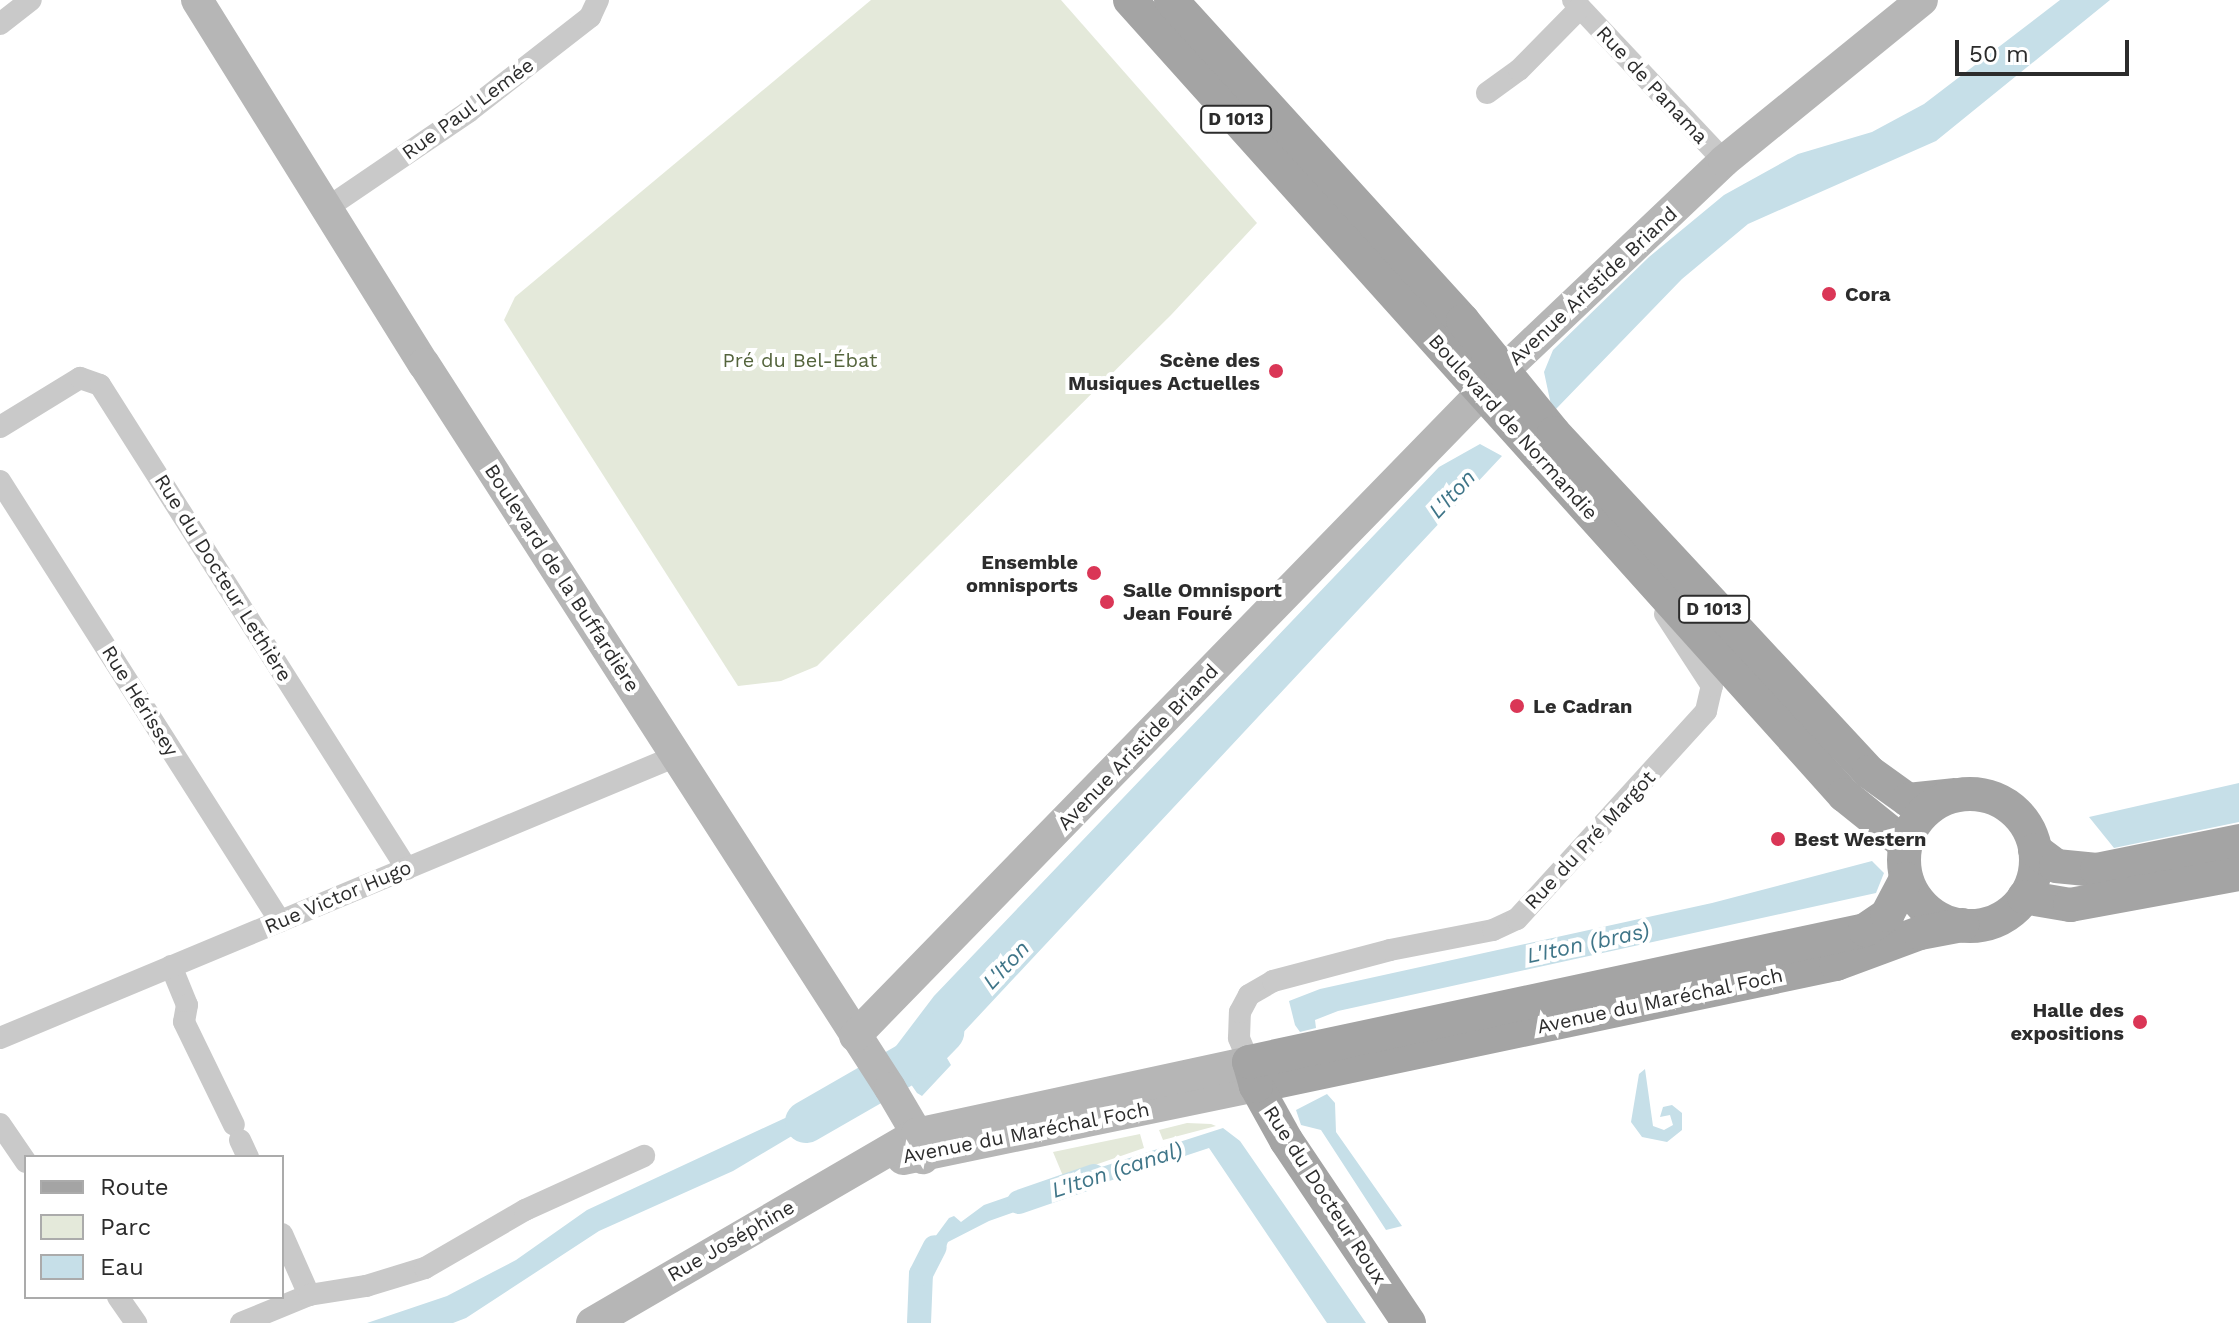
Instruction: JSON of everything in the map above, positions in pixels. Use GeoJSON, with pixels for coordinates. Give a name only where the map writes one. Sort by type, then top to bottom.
{"type":"FeatureCollection","features":[{"type":"Feature","properties":{"kind":"main road","name":"Boulevard de la Buffardière"},"geometry":{"type":"LineString","coordinates":[[197,0],[890,1088],[920,1146]]}},
{"type":"Feature","properties":{"kind":"main road","name":"Boulevard de Normandie"},"geometry":{"type":"LineString","coordinates":[[1130,0],[1480,394],[1661,586],[1844,795],[1905,844]]}},
{"type":"Feature","properties":{"kind":"main road","name":"Boulevard de Normandie"},"geometry":{"type":"LineString","coordinates":[[1171,0],[1504,370],[1554,433],[1752,652],[1869,772],[1908,800],[1954,795]]}},
{"type":"Feature","properties":{"kind":"main road","name":"Avenue Aristide Briand"},"geometry":{"type":"LineString","coordinates":[[864,1049],[881,1005],[1504,370],[1724,161],[1922,0]]}},
{"type":"Feature","properties":{"kind":"main road"},"geometry":{"type":"LineString","coordinates":[[2035,850],[2034,874],[2024,897],[1997,920],[1962,925],[1927,910],[1906,879],[1905,844],[1923,813],[1954,795],[1985,795],[2003,802],[2018,814],[2035,850],[2056,866],[2097,870],[2239,841]]}},
{"type":"Feature","properties":{"kind":"main road"},"geometry":{"type":"LineString","coordinates":[[2024,897],[2070,905],[2239,874]]}},
{"type":"Feature","properties":{"kind":"main road","name":"Avenue du Maréchal Foch"},"geometry":{"type":"LineString","coordinates":[[871,1161],[920,1146],[1253,1074],[1865,930],[1887,915],[1906,879]]}},
{"type":"Feature","properties":{"kind":"main road","name":"Avenue du Maréchal Foch"},"geometry":{"type":"LineString","coordinates":[[1253,1074],[1836,964],[1920,933],[1962,925]]}},
{"type":"Feature","properties":{"kind":"main road"},"geometry":{"type":"LineString","coordinates":[[829,995],[881,1005]]}},
{"type":"Feature","properties":{"kind":"main road","name":"Rue du Docteur Roux"},"geometry":{"type":"LineString","coordinates":[[1253,1074],[1286,1140],[1409,1323]]}},
{"type":"Feature","properties":{"kind":"main road","name":"Rue Joséphine"},"geometry":{"type":"LineString","coordinates":[[592,1323],[871,1161]]}},
{"type":"Feature","properties":{"kind":"street"},"geometry":{"type":"LineString","coordinates":[[0,24],[31,0]]}},
{"type":"Feature","properties":{"kind":"street","name":"Rue Paul Lemée"},"geometry":{"type":"LineString","coordinates":[[327,208],[468,112],[590,17],[598,0]]}},
{"type":"Feature","properties":{"kind":"street","name":"Rue de Panama"},"geometry":{"type":"LineString","coordinates":[[1487,93],[1519,70],[1576,4],[1724,161]]}},
{"type":"Feature","properties":{"kind":"street","name":"Rue du Docteur Lethière"},"geometry":{"type":"LineString","coordinates":[[0,427],[80,378],[100,385],[407,869]]}},
{"type":"Feature","properties":{"kind":"street","name":"Rue Hérissey"},"geometry":{"type":"LineString","coordinates":[[0,481],[280,921]]}},
{"type":"Feature","properties":{"kind":"street","name":"Rue du Pré Margot"},"geometry":{"type":"LineString","coordinates":[[1253,1074],[1238,1021],[1249,995],[1273,981],[1353,959],[1493,930],[1517,919],[1706,711],[1712,686],[1671,627],[1661,604],[1661,586]]}},
{"type":"Feature","properties":{"kind":"street","name":"Rue Victor Hugo"},"geometry":{"type":"LineString","coordinates":[[0,1038],[676,756]]}},
{"type":"Feature","properties":{"kind":"street"},"geometry":{"type":"LineString","coordinates":[[171,966],[187,1005],[184,1022],[240,1141]]}},
{"type":"Feature","properties":{"kind":"street"},"geometry":{"type":"LineString","coordinates":[[0,1124],[24,1159]]}},
{"type":"Feature","properties":{"kind":"street"},"geometry":{"type":"LineString","coordinates":[[241,1323],[309,1295],[366,1286],[425,1268],[525,1210],[644,1156]]}},
{"type":"Feature","properties":{"kind":"street"},"geometry":{"type":"LineString","coordinates":[[284,1239],[309,1295]]}},
{"type":"Feature","properties":{"kind":"street"},"geometry":{"type":"LineString","coordinates":[[119,1299],[136,1323]]}},
{"type":"Feature","properties":{"kind":"green space","name":"Pré du Bel-Ébat"},"geometry":{"type":"Polygon","coordinates":[[[871,0],[1061,0],[1257,223],[1171,315],[817,666],[781,681],[738,686],[504,320],[515,297],[871,0]]]}},
{"type":"Feature","properties":{"kind":"green space"},"geometry":{"type":"Polygon","coordinates":[[[1187,1123],[1216,1126],[1163,1140],[1159,1130],[1187,1123]]]}},
{"type":"Feature","properties":{"kind":"green space"},"geometry":{"type":"Polygon","coordinates":[[[1140,1134],[1144,1148],[1063,1176],[1053,1152],[1140,1134]]]}},
{"type":"Feature","properties":{"kind":"water"},"geometry":{"type":"Polygon","coordinates":[[[2060,0],[2110,0],[1936,141],[1748,224],[1682,279],[1555,410],[1551,405],[1544,372],[1553,350],[1649,257],[1724,195],[1798,154],[1872,132],[1924,104],[2060,0]]]}},
{"type":"Feature","properties":{"kind":"water"},"geometry":{"type":"Polygon","coordinates":[[[1480,444],[1502,456],[944,1053],[951,1065],[922,1096],[917,1093],[890,1054],[934,996],[1439,467],[1480,444]]]}},
{"type":"Feature","properties":{"kind":"water"},"geometry":{"type":"Polygon","coordinates":[[[2239,783],[2239,822],[2114,848],[2089,817],[2239,783]]]}},
{"type":"Feature","properties":{"kind":"water","name":"L'Iton (bras)"},"geometry":{"type":"Polygon","coordinates":[[[1872,861],[1884,873],[1876,893],[1338,1011],[1315,1020],[1316,1028],[1300,1032],[1295,1025],[1289,1001],[1320,989],[1712,903],[1872,861]]]}},
{"type":"Feature","properties":{"kind":"water"},"geometry":{"type":"Polygon","coordinates":[[[1645,1069],[1653,1126],[1664,1130],[1673,1125],[1670,1115],[1660,1117],[1663,1107],[1672,1105],[1682,1113],[1682,1130],[1667,1142],[1642,1137],[1631,1122],[1639,1074],[1645,1069]]]}},
{"type":"Feature","properties":{"kind":"water"},"geometry":{"type":"Polygon","coordinates":[[[852,1087],[863,1104],[812,1124],[733,1171],[599,1231],[466,1318],[453,1323],[367,1323],[447,1296],[516,1260],[587,1210],[852,1087]]]}},
{"type":"Feature","properties":{"kind":"water"},"geometry":{"type":"Polygon","coordinates":[[[1327,1094],[1335,1103],[1336,1132],[1402,1226],[1386,1230],[1321,1130],[1301,1125],[1296,1110],[1327,1094]]]}},
{"type":"Feature","properties":{"kind":"water"},"geometry":{"type":"Polygon","coordinates":[[[1223,1128],[1240,1141],[1366,1323],[1327,1323],[1209,1148],[1070,1194],[1064,1179],[1223,1128]]]}},
{"type":"Feature","properties":{"kind":"water"},"geometry":{"type":"Polygon","coordinates":[[[1045,1184],[1052,1199],[989,1221],[948,1242],[931,1280],[912,1268],[949,1218],[954,1216],[961,1222],[984,1205],[1045,1184]]]}},
{"type":"Feature","properties":{"kind":"water"},"geometry":{"type":"Polygon","coordinates":[[[912,1287],[928,1298],[926,1323],[910,1323],[912,1287]]]}},
{"type":"Feature","properties":{"kind":"waterway","name":"L'Iton"},"geometry":{"type":"LineString","coordinates":[[806,1122],[919,1057],[943,1032]]}},
{"type":"Feature","properties":{"kind":"waterway","name":"L'Iton (canal)"},"geometry":{"type":"LineString","coordinates":[[1019,1202],[1094,1176]]}},
{"type":"Feature","properties":{"kind":"waterway","name":"L'Iton (canal)"},"geometry":{"type":"LineString","coordinates":[[919,1323],[921,1274],[935,1247]]}},
{"type":"Feature","properties":{"kind":"place","name":"Cora"},"geometry":{"type":"Point","coordinates":[1829,294]}},
{"type":"Feature","properties":{"kind":"place","name":"Scène des Musiques Actuelles"},"geometry":{"type":"Point","coordinates":[1276,371]}},
{"type":"Feature","properties":{"kind":"place","name":"Ensemble omnisports"},"geometry":{"type":"Point","coordinates":[1094,573]}},
{"type":"Feature","properties":{"kind":"place","name":"Salle Omnisport Jean Fouré"},"geometry":{"type":"Point","coordinates":[1107,602]}},
{"type":"Feature","properties":{"kind":"place","name":"Le Cadran"},"geometry":{"type":"Point","coordinates":[1517,706]}},
{"type":"Feature","properties":{"kind":"place","name":"Best Western"},"geometry":{"type":"Point","coordinates":[1778,839]}},
{"type":"Feature","properties":{"kind":"place","name":"Halle des expositions"},"geometry":{"type":"Point","coordinates":[2140,1022]}}]}
